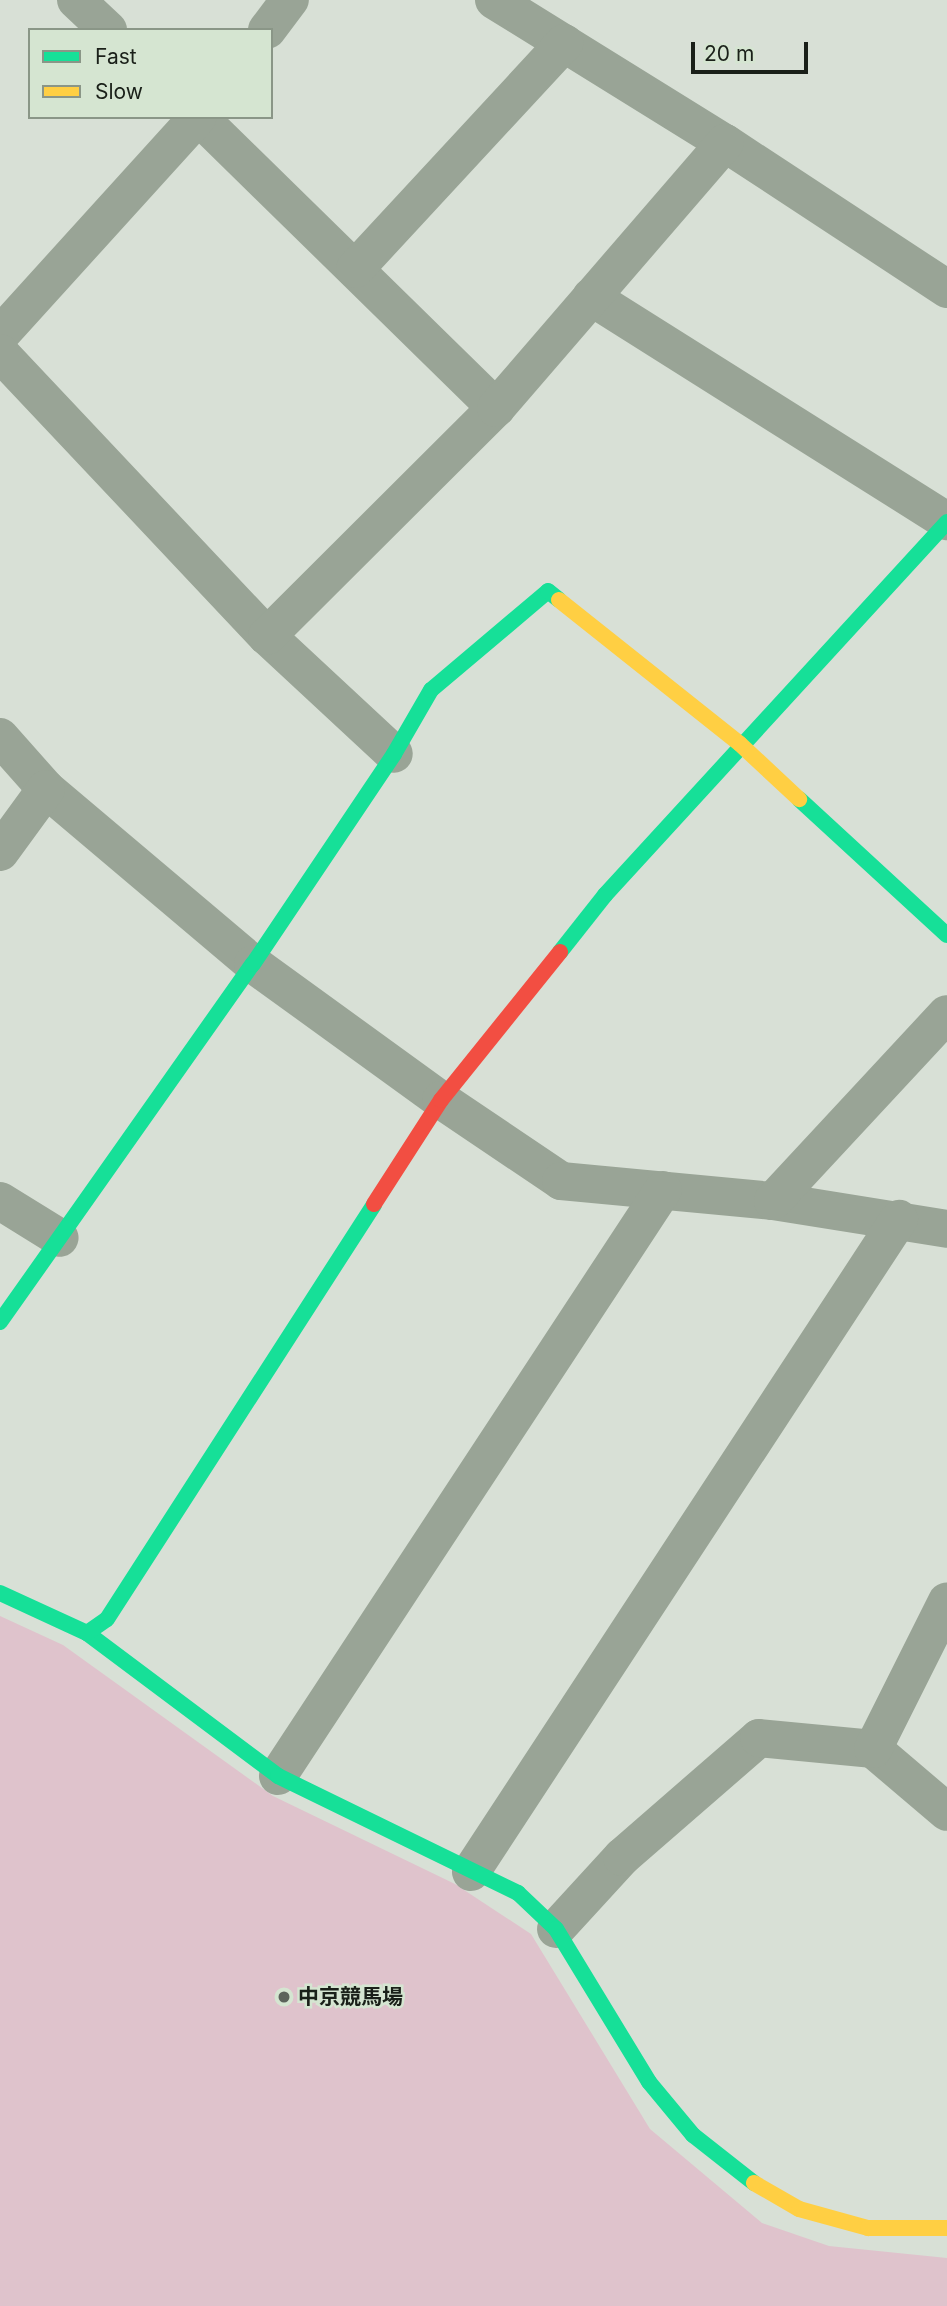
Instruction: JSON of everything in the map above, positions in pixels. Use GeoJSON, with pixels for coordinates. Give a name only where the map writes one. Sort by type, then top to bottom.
{"type":"FeatureCollection","features":[{"type":"Feature","properties":{"kind":"street"},"geometry":{"type":"LineString","coordinates":[[76,0],[106,28]]}},
{"type":"Feature","properties":{"kind":"street"},"geometry":{"type":"LineString","coordinates":[[269,28],[290,0]]}},
{"type":"Feature","properties":{"kind":"street"},"geometry":{"type":"LineString","coordinates":[[494,0],[725,143],[947,289]]}},
{"type":"Feature","properties":{"kind":"street"},"geometry":{"type":"LineString","coordinates":[[355,269],[564,43]]}},
{"type":"Feature","properties":{"kind":"street"},"geometry":{"type":"LineString","coordinates":[[0,335],[196,119]]}},
{"type":"Feature","properties":{"kind":"street"},"geometry":{"type":"LineString","coordinates":[[200,119],[496,408]]}},
{"type":"Feature","properties":{"kind":"street"},"geometry":{"type":"LineString","coordinates":[[267,636],[496,408],[725,143]]}},
{"type":"Feature","properties":{"kind":"street"},"geometry":{"type":"LineString","coordinates":[[87,1633],[107,1619],[441,1100],[605,895],[740,744],[947,521],[591,297]]}},
{"type":"Feature","properties":{"kind":"street"},"geometry":{"type":"LineString","coordinates":[[0,353],[267,636],[394,754]]}},
{"type":"Feature","properties":{"kind":"street"},"geometry":{"type":"LineString","coordinates":[[0,1322],[253,964],[394,754],[431,690],[548,591],[740,744],[947,935]]}},
{"type":"Feature","properties":{"kind":"street"},"geometry":{"type":"LineString","coordinates":[[0,737],[46,789],[253,964],[441,1100],[561,1181],[773,1201],[899,1219],[947,1229]]}},
{"type":"Feature","properties":{"kind":"street"},"geometry":{"type":"LineString","coordinates":[[0,852],[46,789]]}},
{"type":"Feature","properties":{"kind":"street"},"geometry":{"type":"LineString","coordinates":[[773,1201],[947,1014]]}},
{"type":"Feature","properties":{"kind":"street"},"geometry":{"type":"LineString","coordinates":[[278,1776],[663,1190]]}},
{"type":"Feature","properties":{"kind":"street"},"geometry":{"type":"LineString","coordinates":[[0,1201],[60,1238]]}},
{"type":"Feature","properties":{"kind":"street"},"geometry":{"type":"LineString","coordinates":[[471,1872],[899,1219]]}},
{"type":"Feature","properties":{"kind":"street"},"geometry":{"type":"LineString","coordinates":[[0,1593],[87,1633],[278,1776],[518,1893],[556,1929],[649,2082],[693,2135],[746,2179],[799,2209],[868,2228],[947,2228]]}},
{"type":"Feature","properties":{"kind":"street"},"geometry":{"type":"LineString","coordinates":[[873,1749],[947,1601]]}},
{"type":"Feature","properties":{"kind":"street"},"geometry":{"type":"LineString","coordinates":[[556,1929],[622,1857],[760,1738],[873,1749],[947,1812]]}},
{"type":"Feature","properties":{"kind":"shaded area","name":"中京競馬場"},"geometry":{"type":"Polygon","coordinates":[[[0,1616],[63,1645],[273,1796],[455,1884],[531,1934],[650,2129],[762,2223],[829,2246],[947,2258],[947,2306],[0,2306],[0,1616]]]}},
{"type":"Feature","properties":{"kind":"traffic: fast"},"geometry":{"type":"LineString","coordinates":[[560,952],[605,895],[947,522]]}},
{"type":"Feature","properties":{"kind":"traffic: fast"},"geometry":{"type":"LineString","coordinates":[[0,1322],[253,964],[394,754],[431,690],[548,591],[559,600]]}},
{"type":"Feature","properties":{"kind":"traffic: fast"},"geometry":{"type":"LineString","coordinates":[[799,799],[947,935]]}},
{"type":"Feature","properties":{"kind":"traffic: fast"},"geometry":{"type":"LineString","coordinates":[[87,1633],[107,1619],[374,1204]]}},
{"type":"Feature","properties":{"kind":"traffic: fast"},"geometry":{"type":"LineString","coordinates":[[0,1593],[87,1633],[278,1776],[518,1893],[556,1929],[649,2082],[693,2135],[754,2183]]}},
{"type":"Feature","properties":{"kind":"traffic: slow"},"geometry":{"type":"LineString","coordinates":[[559,600],[740,744],[799,799]]}},
{"type":"Feature","properties":{"kind":"traffic: slow"},"geometry":{"type":"LineString","coordinates":[[754,2183],[799,2209],[868,2228],[947,2228]]}},
{"type":"Feature","properties":{"kind":"traffic: jam"},"geometry":{"type":"LineString","coordinates":[[374,1204],[441,1100],[560,952]]}},
{"type":"Feature","properties":{"kind":"place","name":"中京競馬場"},"geometry":{"type":"Point","coordinates":[284,1997]}}]}
